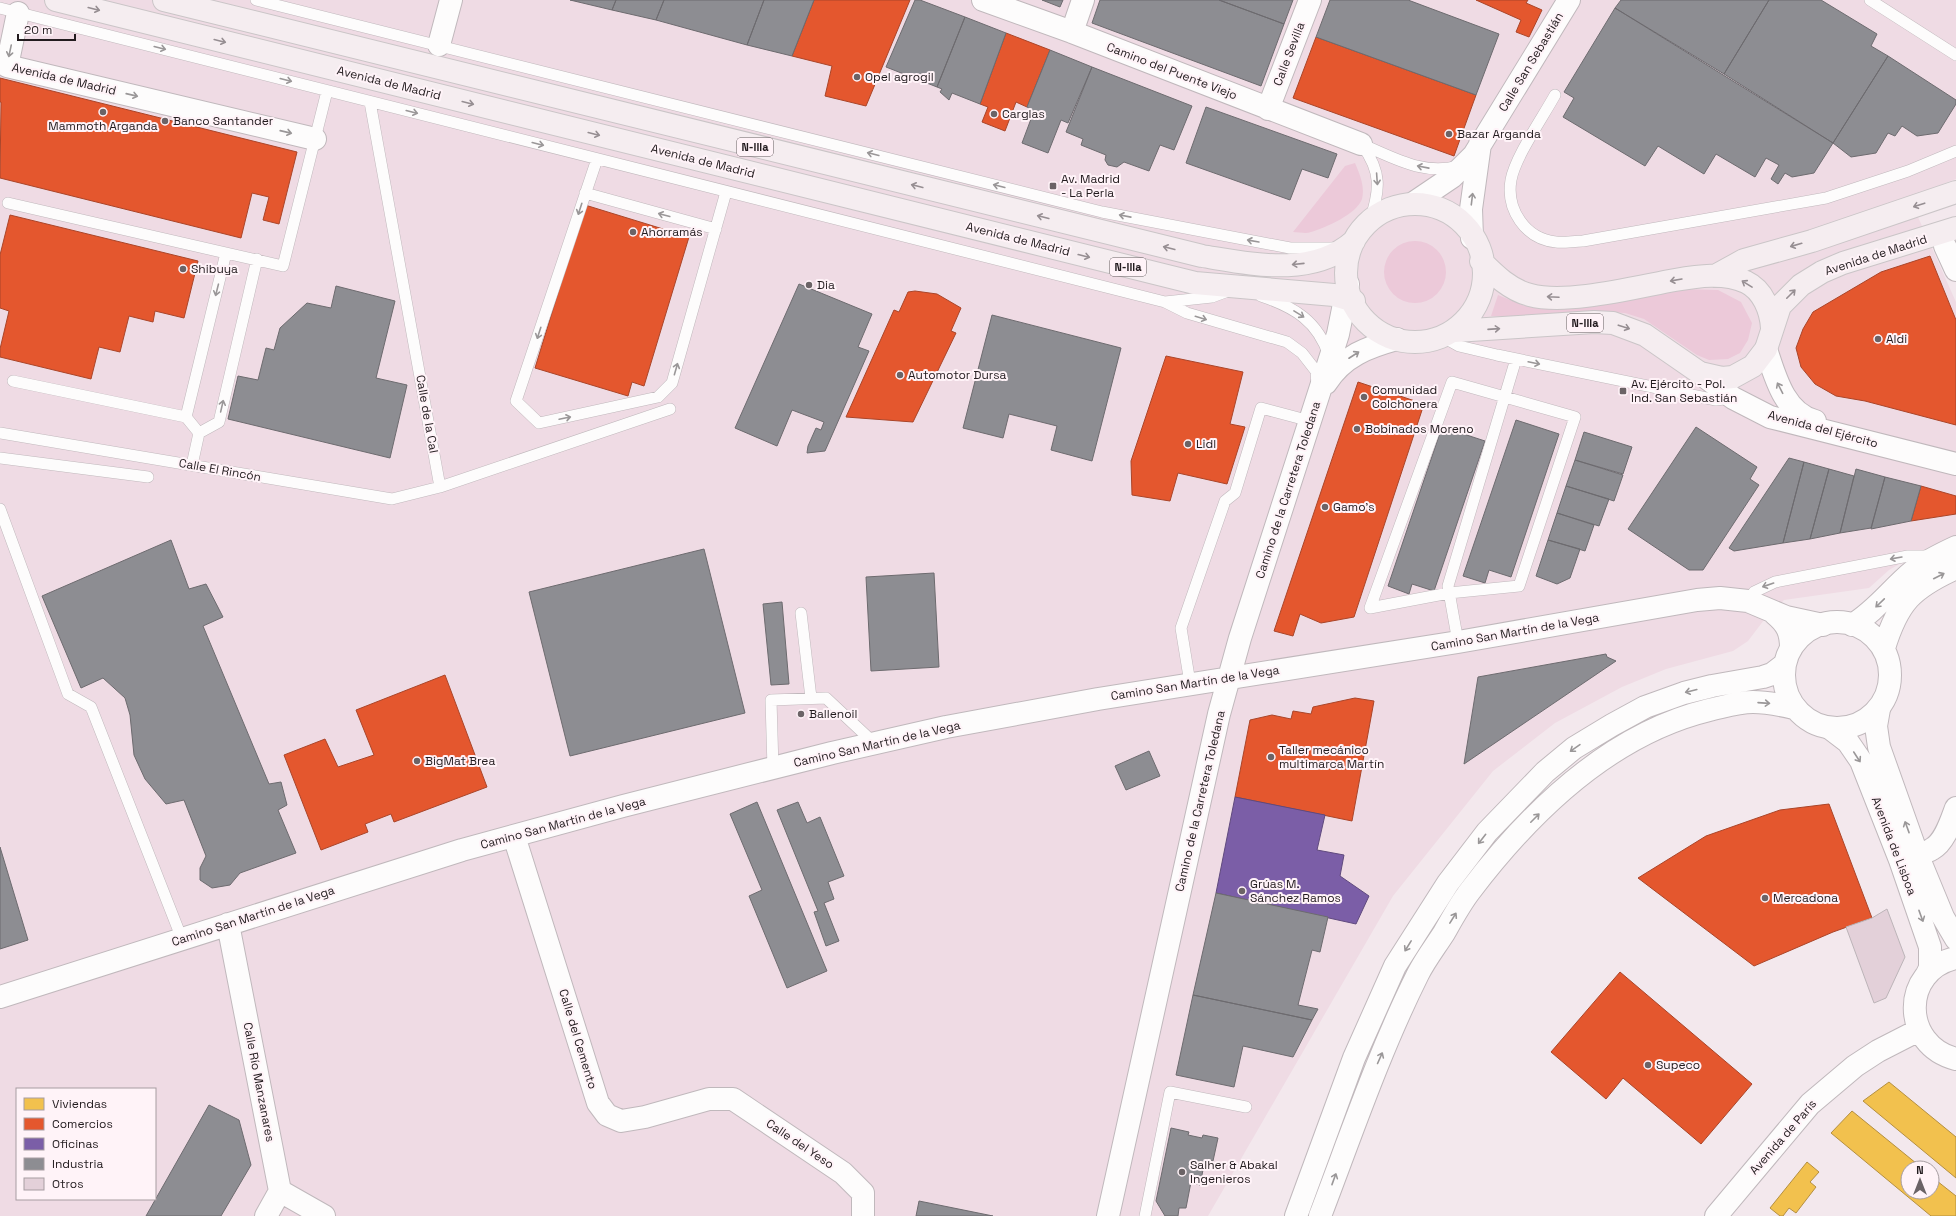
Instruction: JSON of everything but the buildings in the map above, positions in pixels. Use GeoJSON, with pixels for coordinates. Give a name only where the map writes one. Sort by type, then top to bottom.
{"type":"FeatureCollection","features":[{"type":"Feature","properties":{"kind":"highway","name":"Avenida de Madrid"},"geometry":{"type":"LineString","coordinates":[[56,0],[1195,283],[1238,288],[1350,294]]}},
{"type":"Feature","properties":{"kind":"highway","name":"N-IIIa"},"geometry":{"type":"LineString","coordinates":[[164,0],[1202,256],[1244,263],[1283,266],[1309,263],[1329,257],[1351,244],[1370,221],[1384,209],[1415,202],[1434,205],[1450,212],[1460,220],[1472,238],[1481,261],[1483,276],[1479,298],[1467,320],[1449,334],[1428,341],[1413,342],[1397,339],[1380,332],[1367,322],[1350,294],[1347,271],[1351,244]]}},
{"type":"Feature","properties":{"kind":"highway","name":"N-IIIa"},"geometry":{"type":"LineString","coordinates":[[1714,276],[1744,260],[1812,241],[1956,192]]}},
{"type":"Feature","properties":{"kind":"highway","name":"Avenida de Madrid"},"geometry":{"type":"LineString","coordinates":[[1449,334],[1594,322],[1614,323],[1644,336],[1700,373],[1722,378],[1733,377],[1752,366],[1766,349],[1780,306],[1801,285],[1822,272],[1843,263],[1950,237]]}},
{"type":"Feature","properties":{"kind":"highway","name":"N-IIIa"},"geometry":{"type":"LineString","coordinates":[[1481,261],[1496,276],[1512,287],[1530,296],[1558,298],[1592,295],[1696,276],[1732,277],[1748,283],[1761,296],[1768,307],[1772,328]]}},
{"type":"Feature","properties":{"kind":"street"},"geometry":{"type":"LineString","coordinates":[[439,45],[451,0]]}},
{"type":"Feature","properties":{"kind":"street","name":"Camino del Puente Viejo"},"geometry":{"type":"LineString","coordinates":[[983,0],[1072,32],[1361,144]]}},
{"type":"Feature","properties":{"kind":"street"},"geometry":{"type":"LineString","coordinates":[[1072,32],[1083,0]]}},
{"type":"Feature","properties":{"kind":"street","name":"Calle Sevilla"},"geometry":{"type":"LineString","coordinates":[[1268,109],[1310,0]]}},
{"type":"Feature","properties":{"kind":"street","name":"Calle San Sebastián"},"geometry":{"type":"LineString","coordinates":[[1415,202],[1447,180],[1474,154],[1568,0]]}},
{"type":"Feature","properties":{"kind":"street","name":"Avenida de Madrid"},"geometry":{"type":"LineString","coordinates":[[9,10],[7,66],[315,139]]}},
{"type":"Feature","properties":{"kind":"street"},"geometry":{"type":"LineString","coordinates":[[1472,238],[1471,208],[1480,144]]}},
{"type":"Feature","properties":{"kind":"street"},"geometry":{"type":"LineString","coordinates":[[1950,237],[1956,270]]}},
{"type":"Feature","properties":{"kind":"street","name":"Camino de la Carretera Toledana"},"geometry":{"type":"LineString","coordinates":[[1108,1216],[1219,714],[1350,294]]}},
{"type":"Feature","properties":{"kind":"street","name":"Camino de la Carretera Toledana"},"geometry":{"type":"LineString","coordinates":[[1318,394],[1334,371],[1352,355],[1362,350],[1397,339]]}},
{"type":"Feature","properties":{"kind":"street","name":"Avenida del Ejército"},"geometry":{"type":"LineString","coordinates":[[1766,349],[1777,382],[1784,396],[1804,418],[1956,455]]}},
{"type":"Feature","properties":{"kind":"street","name":"Avenida del Ejército"},"geometry":{"type":"LineString","coordinates":[[1700,373],[1733,398],[1770,416],[1956,464]]}},
{"type":"Feature","properties":{"kind":"street"},"geometry":{"type":"LineString","coordinates":[[1852,624],[1867,616],[1912,572],[1934,557],[1956,547]]}},
{"type":"Feature","properties":{"kind":"street"},"geometry":{"type":"LineString","coordinates":[[1884,648],[1894,618],[1906,600],[1929,581],[1956,568]]}},
{"type":"Feature","properties":{"kind":"street","name":"Camino San Martín de la Vega"},"geometry":{"type":"LineString","coordinates":[[0,997],[462,850],[773,768],[946,727],[1190,683],[1458,642],[1697,600],[1720,598],[1748,601],[1775,614],[1798,621],[1824,624]]}},
{"type":"Feature","properties":{"kind":"street","name":"Camino San Martín de la Vega"},"geometry":{"type":"LineString","coordinates":[[1775,614],[1786,624],[1789,630],[1788,656]]}},
{"type":"Feature","properties":{"kind":"street"},"geometry":{"type":"LineString","coordinates":[[1296,1216],[1354,1058],[1395,966],[1448,883],[1487,832],[1545,772],[1580,744],[1645,707],[1684,693],[1772,674],[1788,656],[1802,634],[1810,628],[1824,624],[1844,623],[1852,624],[1871,634],[1884,648],[1889,664],[1890,678],[1886,696],[1879,709],[1865,721],[1849,728],[1831,729],[1813,724],[1794,708],[1784,688],[1788,656]]}},
{"type":"Feature","properties":{"kind":"street"},"geometry":{"type":"LineString","coordinates":[[1320,1216],[1378,1063],[1418,973],[1469,892],[1536,816],[1581,775],[1613,752],[1654,728],[1691,714],[1733,704],[1767,703],[1794,708]]}},
{"type":"Feature","properties":{"kind":"street","name":"Avenida de Lisboa"},"geometry":{"type":"LineString","coordinates":[[1879,709],[1876,726],[1879,747],[1917,854],[1943,917],[1956,939]]}},
{"type":"Feature","properties":{"kind":"street","name":"Avenida de Lisboa"},"geometry":{"type":"LineString","coordinates":[[1831,729],[1848,742],[1860,761],[1900,860],[1930,946],[1930,968],[1927,974]]}},
{"type":"Feature","properties":{"kind":"street"},"geometry":{"type":"LineString","coordinates":[[1917,854],[1934,849],[1940,842],[1950,826],[1956,808]]}},
{"type":"Feature","properties":{"kind":"street","name":"Calle del Cemento"},"geometry":{"type":"LineString","coordinates":[[514,836],[598,1103],[607,1115],[621,1121],[645,1117],[709,1099],[733,1099]]}},
{"type":"Feature","properties":{"kind":"street","name":"Calle Río Manzanares"},"geometry":{"type":"LineString","coordinates":[[228,924],[280,1191]]}},
{"type":"Feature","properties":{"kind":"street"},"geometry":{"type":"LineString","coordinates":[[1956,958],[1940,964],[1927,974],[1917,991],[1914,1011],[1919,1030],[1929,1046],[1944,1056],[1956,1059]]}},
{"type":"Feature","properties":{"kind":"street","name":"Avenida de París"},"geometry":{"type":"LineString","coordinates":[[1716,1216],[1810,1104],[1867,1058],[1885,1046],[1919,1030]]}},
{"type":"Feature","properties":{"kind":"street","name":"Calle del Yeso"},"geometry":{"type":"LineString","coordinates":[[733,1099],[843,1173],[863,1193],[863,1216]]}},
{"type":"Feature","properties":{"kind":"street"},"geometry":{"type":"LineString","coordinates":[[266,1216],[280,1191],[324,1216]]}},
{"type":"Feature","properties":{"kind":"lane"},"geometry":{"type":"LineString","coordinates":[[256,0],[1102,212],[1290,248],[1351,244]]}},
{"type":"Feature","properties":{"kind":"lane"},"geometry":{"type":"LineString","coordinates":[[1870,0],[1956,55]]}},
{"type":"Feature","properties":{"kind":"lane"},"geometry":{"type":"LineString","coordinates":[[9,10],[1165,302],[1187,314],[1287,342],[1302,353],[1316,371],[1318,394]]}},
{"type":"Feature","properties":{"kind":"lane"},"geometry":{"type":"LineString","coordinates":[[8,203],[283,266],[327,91]]}},
{"type":"Feature","properties":{"kind":"lane"},"geometry":{"type":"LineString","coordinates":[[1555,95],[1519,158],[1511,180],[1512,206],[1522,226],[1538,237],[1555,242],[1583,241],[1826,198],[1908,170],[1956,151]]}},
{"type":"Feature","properties":{"kind":"lane","name":"Calle de la Cal"},"geometry":{"type":"LineString","coordinates":[[370,102],[440,487]]}},
{"type":"Feature","properties":{"kind":"lane"},"geometry":{"type":"LineString","coordinates":[[1361,144],[1403,163],[1434,170],[1448,169],[1462,165]]}},
{"type":"Feature","properties":{"kind":"lane"},"geometry":{"type":"LineString","coordinates":[[1361,144],[1373,161],[1378,179],[1378,194],[1370,221]]}},
{"type":"Feature","properties":{"kind":"lane"},"geometry":{"type":"LineString","coordinates":[[597,159],[516,400],[539,423],[658,397],[672,383],[726,192]]}},
{"type":"Feature","properties":{"kind":"lane"},"geometry":{"type":"LineString","coordinates":[[585,194],[716,229]]}},
{"type":"Feature","properties":{"kind":"lane"},"geometry":{"type":"LineString","coordinates":[[186,417],[226,252]]}},
{"type":"Feature","properties":{"kind":"lane"},"geometry":{"type":"LineString","coordinates":[[199,432],[219,422],[257,259]]}},
{"type":"Feature","properties":{"kind":"lane"},"geometry":{"type":"LineString","coordinates":[[1165,302],[1212,296],[1238,288],[1271,299],[1308,320],[1325,344],[1330,358]]}},
{"type":"Feature","properties":{"kind":"lane"},"geometry":{"type":"LineString","coordinates":[[1449,334],[1459,346],[1516,359],[1716,400],[1733,398]]}},
{"type":"Feature","properties":{"kind":"lane"},"geometry":{"type":"LineString","coordinates":[[1458,642],[1448,586],[1516,359]]}},
{"type":"Feature","properties":{"kind":"lane"},"geometry":{"type":"LineString","coordinates":[[13,381],[186,417],[199,432]]}},
{"type":"Feature","properties":{"kind":"lane"},"geometry":{"type":"LineString","coordinates":[[1452,382],[1575,417],[1519,586],[1449,593],[1370,608],[1452,382]]}},
{"type":"Feature","properties":{"kind":"lane"},"geometry":{"type":"LineString","coordinates":[[1190,683],[1182,628],[1225,501],[1235,493],[1261,408],[1310,421]]}},
{"type":"Feature","properties":{"kind":"lane"},"geometry":{"type":"LineString","coordinates":[[440,487],[670,409]]}},
{"type":"Feature","properties":{"kind":"lane"},"geometry":{"type":"LineString","coordinates":[[192,465],[199,432]]}},
{"type":"Feature","properties":{"kind":"lane","name":"Calle El Rincón"},"geometry":{"type":"LineString","coordinates":[[0,433],[392,498],[440,487]]}},
{"type":"Feature","properties":{"kind":"lane"},"geometry":{"type":"LineString","coordinates":[[0,458],[148,478]]}},
{"type":"Feature","properties":{"kind":"lane"},"geometry":{"type":"LineString","coordinates":[[0,509],[68,694],[91,707],[182,939]]}},
{"type":"Feature","properties":{"kind":"lane"},"geometry":{"type":"LineString","coordinates":[[1748,601],[1754,592],[1775,582],[1908,556],[1926,555],[1934,557]]}},
{"type":"Feature","properties":{"kind":"lane"},"geometry":{"type":"LineString","coordinates":[[801,613],[811,698]]}},
{"type":"Feature","properties":{"kind":"lane"},"geometry":{"type":"LineString","coordinates":[[773,768],[771,700],[826,698],[874,743]]}},
{"type":"Feature","properties":{"kind":"lane"},"geometry":{"type":"LineString","coordinates":[[1145,1216],[1170,1092],[1246,1107]]}},
{"type":"Feature","properties":{"kind":"shaded area"},"geometry":{"type":"Polygon","coordinates":[[[0,0],[1956,0],[1956,179],[1909,197],[1956,302],[1956,535],[1929,547],[1889,570],[1869,588],[1784,600],[1764,620],[1748,641],[1733,651],[1666,669],[1622,687],[1555,723],[1493,771],[1393,896],[1208,1216],[0,1216],[0,0]]]}},
{"type":"Feature","properties":{"kind":"shaded area"},"geometry":{"type":"Polygon","coordinates":[[[1355,163],[1363,190],[1362,199],[1359,205],[1340,220],[1324,227],[1309,233],[1293,232],[1345,166],[1355,163]]]}},
{"type":"Feature","properties":{"kind":"shaded area"},"geometry":{"type":"Polygon","coordinates":[[[1415,241],[1432,246],[1437,250],[1441,255],[1446,272],[1441,289],[1437,294],[1432,298],[1415,303],[1398,298],[1393,294],[1389,289],[1384,272],[1389,255],[1393,250],[1398,246],[1415,241]]]}},
{"type":"Feature","properties":{"kind":"shaded area"},"geometry":{"type":"Polygon","coordinates":[[[1681,289],[1718,290],[1741,302],[1752,323],[1748,340],[1740,353],[1728,359],[1709,360],[1697,355],[1644,319],[1625,313],[1611,312],[1521,317],[1491,316],[1498,295],[1525,306],[1549,308],[1681,289]]]}},
{"type":"Feature","properties":{"kind":"place","name":"Opel agrogil"},"geometry":{"type":"Point","coordinates":[857,77]}},
{"type":"Feature","properties":{"kind":"place","name":"Mammoth Arganda"},"geometry":{"type":"Point","coordinates":[103,112]}},
{"type":"Feature","properties":{"kind":"place","name":"Carglas"},"geometry":{"type":"Point","coordinates":[994,114]}},
{"type":"Feature","properties":{"kind":"place","name":"Banco Santander"},"geometry":{"type":"Point","coordinates":[165,121]}},
{"type":"Feature","properties":{"kind":"place","name":"Bazar Arganda"},"geometry":{"type":"Point","coordinates":[1449,134]}},
{"type":"Feature","properties":{"kind":"place","name":"Av. Madrid - La Perla"},"geometry":{"type":"Point","coordinates":[1053,186]}},
{"type":"Feature","properties":{"kind":"place","name":"Ahorramás"},"geometry":{"type":"Point","coordinates":[633,232]}},
{"type":"Feature","properties":{"kind":"place","name":"Shibuya"},"geometry":{"type":"Point","coordinates":[183,269]}},
{"type":"Feature","properties":{"kind":"place","name":"Dia"},"geometry":{"type":"Point","coordinates":[809,285]}},
{"type":"Feature","properties":{"kind":"place","name":"Aldi"},"geometry":{"type":"Point","coordinates":[1878,339]}},
{"type":"Feature","properties":{"kind":"place","name":"Automotor Dursa"},"geometry":{"type":"Point","coordinates":[900,375]}},
{"type":"Feature","properties":{"kind":"place","name":"Av. Ejército - Pol. Ind. San Sebastián"},"geometry":{"type":"Point","coordinates":[1623,391]}},
{"type":"Feature","properties":{"kind":"place","name":"Comunidad Colchonera"},"geometry":{"type":"Point","coordinates":[1364,397]}},
{"type":"Feature","properties":{"kind":"place","name":"Bobinados Moreno"},"geometry":{"type":"Point","coordinates":[1357,429]}},
{"type":"Feature","properties":{"kind":"place","name":"Lidl"},"geometry":{"type":"Point","coordinates":[1188,444]}},
{"type":"Feature","properties":{"kind":"place","name":"Gamo's"},"geometry":{"type":"Point","coordinates":[1325,507]}},
{"type":"Feature","properties":{"kind":"place","name":"Ballenoil"},"geometry":{"type":"Point","coordinates":[801,714]}},
{"type":"Feature","properties":{"kind":"place","name":"Taller mecánico multimarca Martín"},"geometry":{"type":"Point","coordinates":[1271,757]}},
{"type":"Feature","properties":{"kind":"place","name":"BigMat Brea"},"geometry":{"type":"Point","coordinates":[417,761]}},
{"type":"Feature","properties":{"kind":"place","name":"Grúas M. Sánchez Ramos"},"geometry":{"type":"Point","coordinates":[1242,891]}},
{"type":"Feature","properties":{"kind":"place","name":"Mercadona"},"geometry":{"type":"Point","coordinates":[1765,898]}},
{"type":"Feature","properties":{"kind":"place","name":"Supeco"},"geometry":{"type":"Point","coordinates":[1648,1065]}},
{"type":"Feature","properties":{"kind":"place","name":"Salher & Abakal Ingenieros"},"geometry":{"type":"Point","coordinates":[1182,1172]}}]}
